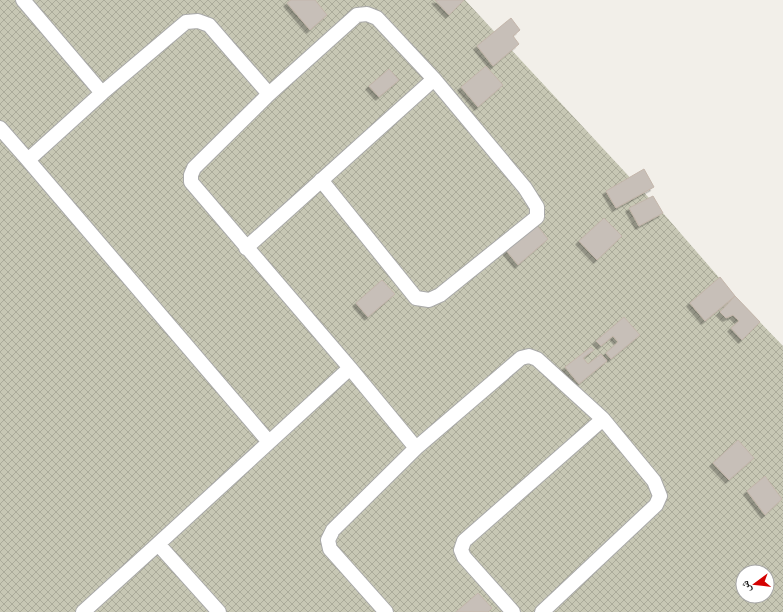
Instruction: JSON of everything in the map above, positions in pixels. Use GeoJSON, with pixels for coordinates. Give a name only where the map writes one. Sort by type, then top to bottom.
{"type":"FeatureCollection","features":[{"type":"Feature","properties":{"kind":"street"},"geometry":{"type":"LineString","coordinates":[[27,2],[102,93]]}},
{"type":"Feature","properties":{"kind":"street"},"geometry":{"type":"LineString","coordinates":[[321,180],[416,298],[429,300],[440,295],[537,217],[537,207],[525,188],[434,79],[377,18],[367,14],[357,15],[269,94],[194,168],[191,175],[191,182],[350,368],[416,448]]}},
{"type":"Feature","properties":{"kind":"street"},"geometry":{"type":"LineString","coordinates":[[28,160],[102,93],[186,22],[198,21],[209,25],[269,94]]}},
{"type":"Feature","properties":{"kind":"street"},"geometry":{"type":"LineString","coordinates":[[246,248],[434,79]]}},
{"type":"Feature","properties":{"kind":"street"},"geometry":{"type":"LineString","coordinates":[[0,128],[269,442]]}},
{"type":"Feature","properties":{"kind":"street"},"geometry":{"type":"LineString","coordinates":[[386,612],[330,549],[328,540],[333,530],[416,448],[521,358],[530,356],[538,359],[603,419],[654,481],[660,496],[656,505],[542,612]]}},
{"type":"Feature","properties":{"kind":"street"},"geometry":{"type":"LineString","coordinates":[[83,612],[350,368]]}},
{"type":"Feature","properties":{"kind":"street"},"geometry":{"type":"LineString","coordinates":[[513,612],[464,557],[461,550],[464,541],[603,419]]}},
{"type":"Feature","properties":{"kind":"street"},"geometry":{"type":"LineString","coordinates":[[158,544],[219,612]]}},
{"type":"Feature","properties":{"kind":"shaded area"},"geometry":{"type":"Polygon","coordinates":[[[0,0],[465,0],[663,213],[735,296],[783,346],[783,612],[0,612],[0,0]]]}},
{"type":"Feature","properties":{"kind":"building"},"geometry":{"type":"Polygon","coordinates":[[[291,0],[315,0],[327,15],[310,30],[287,3],[291,0]]]}},
{"type":"Feature","properties":{"kind":"building"},"geometry":{"type":"Polygon","coordinates":[[[435,0],[464,0],[449,15],[435,0]]]}},
{"type":"Feature","properties":{"kind":"building"},"geometry":{"type":"Polygon","coordinates":[[[511,18],[520,30],[513,36],[519,44],[493,66],[477,46],[511,18]]]}},
{"type":"Feature","properties":{"kind":"building"},"geometry":{"type":"Polygon","coordinates":[[[486,66],[503,85],[478,107],[461,87],[486,66]]]}},
{"type":"Feature","properties":{"kind":"building"},"geometry":{"type":"Polygon","coordinates":[[[389,69],[399,80],[379,97],[369,86],[389,69]]]}},
{"type":"Feature","properties":{"kind":"building"},"geometry":{"type":"Polygon","coordinates":[[[644,169],[654,187],[616,208],[606,191],[644,169]]]}},
{"type":"Feature","properties":{"kind":"building"},"geometry":{"type":"Polygon","coordinates":[[[653,196],[663,213],[639,226],[629,208],[653,196]]]}},
{"type":"Feature","properties":{"kind":"building"},"geometry":{"type":"Polygon","coordinates":[[[604,218],[622,236],[597,260],[579,241],[604,218]]]}},
{"type":"Feature","properties":{"kind":"building"},"geometry":{"type":"Polygon","coordinates":[[[535,223],[548,239],[518,265],[505,249],[535,223]]]}},
{"type":"Feature","properties":{"kind":"building"},"geometry":{"type":"Polygon","coordinates":[[[720,277],[735,296],[705,321],[690,303],[720,277]]]}},
{"type":"Feature","properties":{"kind":"building"},"geometry":{"type":"Polygon","coordinates":[[[382,280],[395,294],[368,317],[356,303],[382,280]]]}},
{"type":"Feature","properties":{"kind":"building"},"geometry":{"type":"Polygon","coordinates":[[[735,296],[760,322],[742,340],[731,328],[739,321],[733,315],[726,318],[720,312],[735,296]]]}},
{"type":"Feature","properties":{"kind":"building"},"geometry":{"type":"Polygon","coordinates":[[[624,317],[640,335],[611,359],[606,353],[618,342],[613,336],[601,346],[596,341],[624,317]]]}},
{"type":"Feature","properties":{"kind":"building"},"geometry":{"type":"Polygon","coordinates":[[[591,347],[594,350],[583,358],[588,364],[601,354],[607,361],[579,384],[565,367],[591,347]]]}},
{"type":"Feature","properties":{"kind":"building"},"geometry":{"type":"Polygon","coordinates":[[[738,440],[754,458],[729,480],[713,463],[738,440]]]}},
{"type":"Feature","properties":{"kind":"building"},"geometry":{"type":"Polygon","coordinates":[[[765,476],[782,499],[765,515],[747,491],[765,476]]]}},
{"type":"Feature","properties":{"kind":"building"},"geometry":{"type":"Polygon","coordinates":[[[478,593],[492,608],[488,612],[456,612],[478,593]]]}}]}
